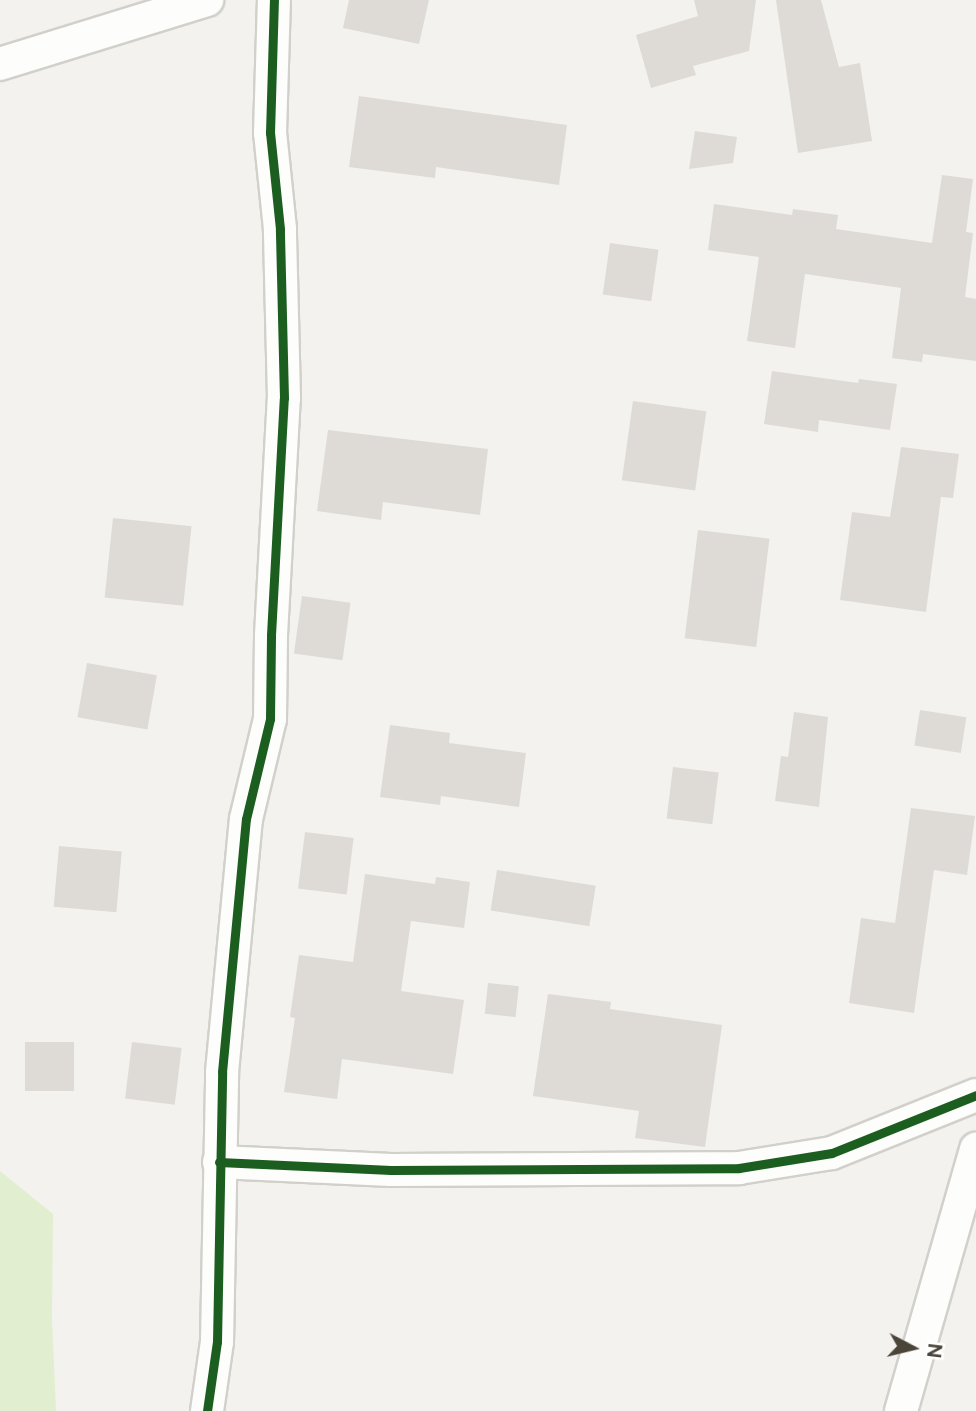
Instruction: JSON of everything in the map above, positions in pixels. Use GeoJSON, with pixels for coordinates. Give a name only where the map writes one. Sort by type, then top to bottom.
{"type":"FeatureCollection","features":[{"type":"Feature","properties":{"kind":"street"},"geometry":{"type":"LineString","coordinates":[[0,64],[207,0]]}},
{"type":"Feature","properties":{"kind":"street"},"geometry":{"type":"LineString","coordinates":[[208,1411],[217,1342],[222,1072],[246,819],[270,719],[271,635],[284,398],[280,229],[270,132],[274,0]]}},
{"type":"Feature","properties":{"kind":"street"},"geometry":{"type":"LineString","coordinates":[[219,1162],[391,1170],[739,1168],[832,1153],[976,1095]]}},
{"type":"Feature","properties":{"kind":"street"},"geometry":{"type":"LineString","coordinates":[[901,1411],[976,1149]]}},
{"type":"Feature","properties":{"kind":"green space"},"geometry":{"type":"Polygon","coordinates":[[[0,1171],[53,1214],[52,1319],[56,1411],[0,1411],[0,1171]]]}},
{"type":"Feature","properties":{"kind":"building"},"geometry":{"type":"Polygon","coordinates":[[[349,0],[429,0],[419,44],[343,28],[349,0]]]}},
{"type":"Feature","properties":{"kind":"building"},"geometry":{"type":"Polygon","coordinates":[[[694,0],[756,0],[749,51],[693,66],[696,75],[651,88],[636,35],[698,16],[694,0]]]}},
{"type":"Feature","properties":{"kind":"building"},"geometry":{"type":"Polygon","coordinates":[[[776,0],[821,0],[839,67],[860,63],[872,141],[798,153],[776,0]]]}},
{"type":"Feature","properties":{"kind":"building"},"geometry":{"type":"Polygon","coordinates":[[[359,96],[567,125],[559,185],[436,167],[435,178],[349,167],[359,96]]]}},
{"type":"Feature","properties":{"kind":"building"},"geometry":{"type":"Polygon","coordinates":[[[695,131],[737,137],[733,163],[689,169],[695,131]]]}},
{"type":"Feature","properties":{"kind":"building"},"geometry":{"type":"Polygon","coordinates":[[[942,175],[973,179],[966,232],[973,233],[965,297],[976,299],[976,361],[923,354],[922,362],[892,358],[901,288],[805,274],[795,348],[747,341],[759,257],[708,250],[714,204],[792,215],[793,209],[838,215],[836,229],[932,243],[942,175]]]}},
{"type":"Feature","properties":{"kind":"building"},"geometry":{"type":"Polygon","coordinates":[[[610,243],[659,250],[651,301],[603,294],[610,243]]]}},
{"type":"Feature","properties":{"kind":"building"},"geometry":{"type":"Polygon","coordinates":[[[772,371],[858,383],[859,379],[897,384],[890,430],[819,420],[818,432],[764,424],[772,371]]]}},
{"type":"Feature","properties":{"kind":"building"},"geometry":{"type":"Polygon","coordinates":[[[633,401],[706,411],[695,491],[622,480],[633,401]]]}},
{"type":"Feature","properties":{"kind":"building"},"geometry":{"type":"Polygon","coordinates":[[[328,430],[488,449],[480,515],[383,502],[381,520],[317,511],[328,430]]]}},
{"type":"Feature","properties":{"kind":"building"},"geometry":{"type":"Polygon","coordinates":[[[901,447],[959,454],[953,498],[941,497],[926,612],[840,600],[852,512],[890,517],[901,447]]]}},
{"type":"Feature","properties":{"kind":"building"},"geometry":{"type":"Polygon","coordinates":[[[113,518],[192,526],[183,606],[105,598],[113,518]]]}},
{"type":"Feature","properties":{"kind":"building"},"geometry":{"type":"Polygon","coordinates":[[[698,530],[769,539],[756,647],[685,638],[698,530]]]}},
{"type":"Feature","properties":{"kind":"building"},"geometry":{"type":"Polygon","coordinates":[[[302,596],[351,603],[342,660],[294,653],[302,596]]]}},
{"type":"Feature","properties":{"kind":"building"},"geometry":{"type":"Polygon","coordinates":[[[87,663],[157,675],[147,729],[77,717],[87,663]]]}},
{"type":"Feature","properties":{"kind":"building"},"geometry":{"type":"Polygon","coordinates":[[[920,710],[966,717],[961,753],[914,746],[920,710]]]}},
{"type":"Feature","properties":{"kind":"building"},"geometry":{"type":"Polygon","coordinates":[[[794,712],[828,717],[819,807],[775,801],[781,756],[788,757],[794,712]]]}},
{"type":"Feature","properties":{"kind":"building"},"geometry":{"type":"Polygon","coordinates":[[[390,725],[450,733],[449,743],[526,753],[519,807],[441,796],[440,805],[380,797],[390,725]]]}},
{"type":"Feature","properties":{"kind":"building"},"geometry":{"type":"Polygon","coordinates":[[[673,767],[719,773],[712,824],[667,819],[673,767]]]}},
{"type":"Feature","properties":{"kind":"building"},"geometry":{"type":"Polygon","coordinates":[[[911,808],[975,816],[967,875],[934,870],[914,1013],[849,1003],[861,918],[895,923],[911,808]]]}},
{"type":"Feature","properties":{"kind":"building"},"geometry":{"type":"Polygon","coordinates":[[[305,832],[354,838],[347,895],[298,889],[305,832]]]}},
{"type":"Feature","properties":{"kind":"building"},"geometry":{"type":"Polygon","coordinates":[[[59,846],[122,851],[116,912],[54,907],[59,846]]]}},
{"type":"Feature","properties":{"kind":"building"},"geometry":{"type":"Polygon","coordinates":[[[497,870],[596,886],[589,926],[491,910],[497,870]]]}},
{"type":"Feature","properties":{"kind":"building"},"geometry":{"type":"Polygon","coordinates":[[[365,874],[435,884],[436,877],[470,882],[464,928],[411,921],[401,991],[464,1000],[453,1074],[342,1059],[337,1099],[284,1092],[295,1018],[290,1017],[299,955],[353,962],[365,874]]]}},
{"type":"Feature","properties":{"kind":"building"},"geometry":{"type":"Polygon","coordinates":[[[488,983],[519,986],[516,1017],[485,1014],[488,983]]]}},
{"type":"Feature","properties":{"kind":"building"},"geometry":{"type":"Polygon","coordinates":[[[548,994],[611,1002],[610,1009],[722,1025],[705,1147],[635,1138],[639,1111],[533,1096],[548,994]]]}},
{"type":"Feature","properties":{"kind":"building"},"geometry":{"type":"Polygon","coordinates":[[[25,1042],[74,1042],[74,1091],[25,1091],[25,1042]]]}},
{"type":"Feature","properties":{"kind":"building"},"geometry":{"type":"Polygon","coordinates":[[[132,1042],[182,1048],[175,1105],[125,1099],[132,1042]]]}},
{"type":"Feature","properties":{"kind":"cycle path"},"geometry":{"type":"LineString","coordinates":[[207,1411],[217,1342],[222,1072],[246,819],[270,719],[271,635],[284,398],[280,229],[270,133],[274,0]]}},
{"type":"Feature","properties":{"kind":"cycle path"},"geometry":{"type":"LineString","coordinates":[[219,1162],[391,1170],[739,1168],[832,1153],[976,1095]]}}]}
